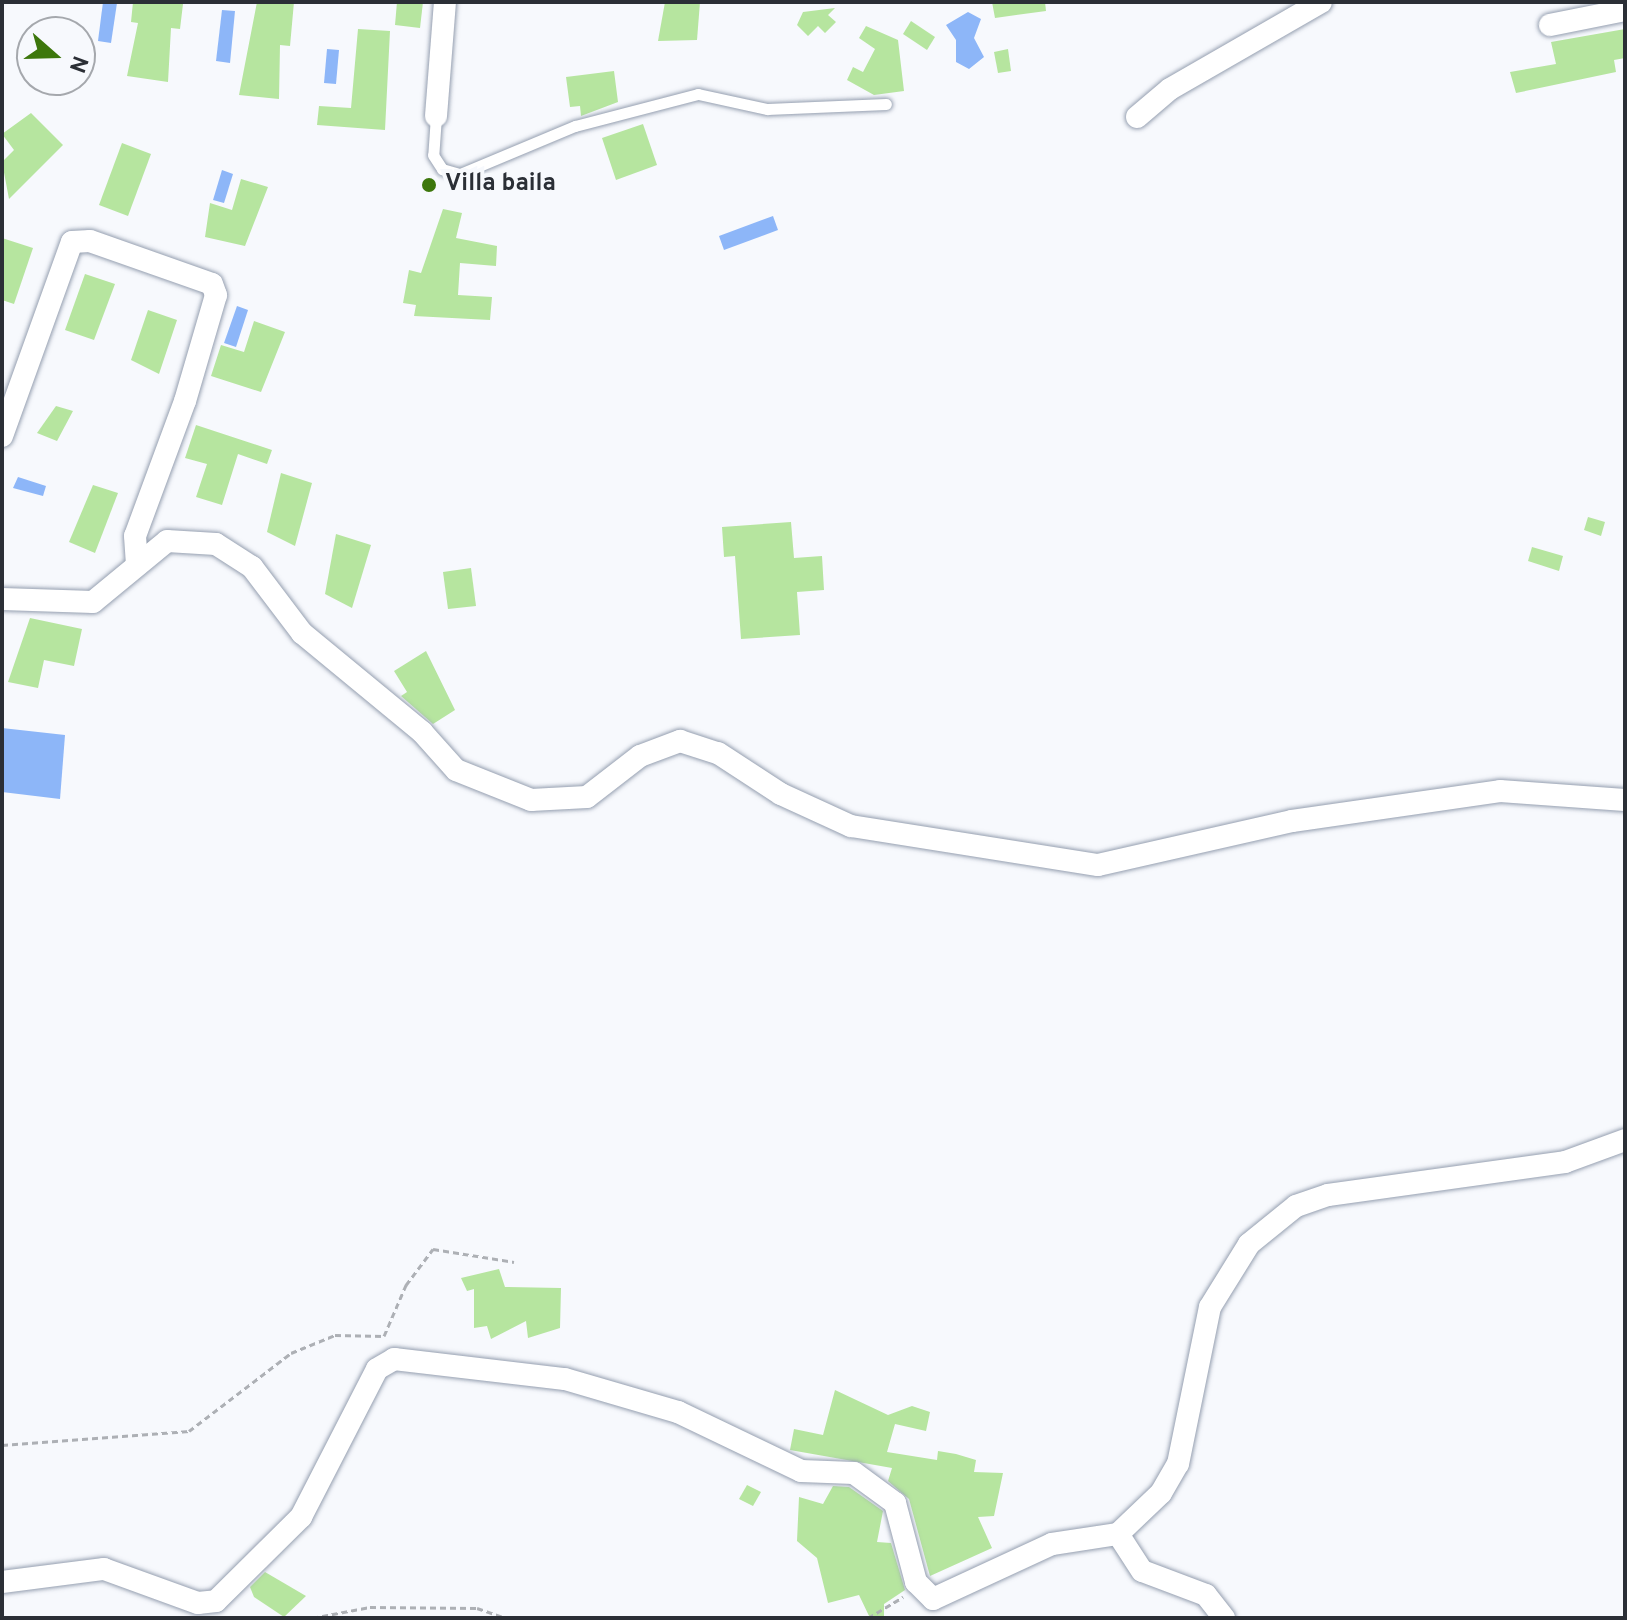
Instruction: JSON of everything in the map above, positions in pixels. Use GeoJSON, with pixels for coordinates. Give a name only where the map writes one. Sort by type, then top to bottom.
{"type":"FeatureCollection","features":[{"type":"Feature","properties":{"kind":"street"},"geometry":{"type":"LineString","coordinates":[[436,116],[445,2]]}},
{"type":"Feature","properties":{"kind":"street"},"geometry":{"type":"LineString","coordinates":[[1137,117],[1170,89],[1321,2]]}},
{"type":"Feature","properties":{"kind":"street"},"geometry":{"type":"LineString","coordinates":[[1550,25],[1625,10]]}},
{"type":"Feature","properties":{"kind":"street"},"geometry":{"type":"LineString","coordinates":[[2,436],[72,242],[90,241],[212,284],[216,295],[198,360],[135,536],[137,565]]}},
{"type":"Feature","properties":{"kind":"street"},"geometry":{"type":"LineString","coordinates":[[2,599],[93,602],[137,565],[180,537],[235,555],[316,647],[422,732],[456,770],[509,797],[587,797],[640,756],[680,741],[718,753],[781,794],[851,826],[1098,865],[1292,821],[1500,791],[1625,800]]}},
{"type":"Feature","properties":{"kind":"street"},"geometry":{"type":"LineString","coordinates":[[2,1582],[104,1569],[198,1603],[216,1601],[301,1517],[377,1369],[408,1359],[565,1379],[678,1412],[801,1471],[854,1473],[900,1511],[922,1592],[933,1599],[1052,1544],[1118,1534],[1161,1493],[1178,1464],[1210,1307],[1266,1226],[1328,1195],[1565,1162],[1625,1140]]}},
{"type":"Feature","properties":{"kind":"street"},"geometry":{"type":"LineString","coordinates":[[1118,1534],[1142,1571],[1206,1595],[1224,1618]]}},
{"type":"Feature","properties":{"kind":"lane"},"geometry":{"type":"LineString","coordinates":[[436,116],[433,155],[442,169],[460,174],[575,126],[698,94],[767,109],[886,104]]}},
{"type":"Feature","properties":{"kind":"path"},"geometry":{"type":"LineString","coordinates":[[2,1445],[189,1431],[291,1353],[335,1335],[384,1336],[406,1285],[433,1249],[514,1262]]}},
{"type":"Feature","properties":{"kind":"path"},"geometry":{"type":"LineString","coordinates":[[868,1618],[922,1592]]}},
{"type":"Feature","properties":{"kind":"path"},"geometry":{"type":"LineString","coordinates":[[312,1618],[385,1607],[477,1608],[506,1618]]}},
{"type":"Feature","properties":{"kind":"water"},"geometry":{"type":"Polygon","coordinates":[[[103,2],[117,3],[111,43],[98,41],[103,2]]]}},
{"type":"Feature","properties":{"kind":"water"},"geometry":{"type":"Polygon","coordinates":[[[222,10],[235,11],[230,63],[216,61],[222,10]]]}},
{"type":"Feature","properties":{"kind":"water"},"geometry":{"type":"Polygon","coordinates":[[[968,12],[981,19],[974,38],[984,57],[969,69],[956,62],[956,40],[946,25],[968,12]]]}},
{"type":"Feature","properties":{"kind":"water"},"geometry":{"type":"Polygon","coordinates":[[[327,49],[339,50],[336,84],[324,83],[327,49]]]}},
{"type":"Feature","properties":{"kind":"water"},"geometry":{"type":"Polygon","coordinates":[[[222,170],[233,174],[224,203],[213,200],[222,170]]]}},
{"type":"Feature","properties":{"kind":"water"},"geometry":{"type":"Polygon","coordinates":[[[773,216],[778,230],[724,250],[719,236],[773,216]]]}},
{"type":"Feature","properties":{"kind":"water"},"geometry":{"type":"Polygon","coordinates":[[[237,306],[248,310],[236,347],[224,343],[237,306]]]}},
{"type":"Feature","properties":{"kind":"water"},"geometry":{"type":"Polygon","coordinates":[[[18,477],[46,486],[43,496],[13,488],[18,477]]]}},
{"type":"Feature","properties":{"kind":"water"},"geometry":{"type":"Polygon","coordinates":[[[2,728],[65,735],[60,799],[2,792],[2,728]]]}},
{"type":"Feature","properties":{"kind":"building"},"geometry":{"type":"Polygon","coordinates":[[[133,2],[183,4],[180,29],[171,28],[168,82],[127,76],[138,23],[131,22],[133,2]]]}},
{"type":"Feature","properties":{"kind":"building"},"geometry":{"type":"Polygon","coordinates":[[[257,2],[294,2],[290,46],[280,45],[279,99],[239,95],[257,2]]]}},
{"type":"Feature","properties":{"kind":"building"},"geometry":{"type":"Polygon","coordinates":[[[397,2],[423,2],[420,28],[395,25],[397,2]]]}},
{"type":"Feature","properties":{"kind":"building"},"geometry":{"type":"Polygon","coordinates":[[[665,2],[700,2],[697,40],[658,41],[665,2]]]}},
{"type":"Feature","properties":{"kind":"building"},"geometry":{"type":"Polygon","coordinates":[[[992,2],[1045,2],[1046,11],[995,18],[992,2]]]}},
{"type":"Feature","properties":{"kind":"building"},"geometry":{"type":"Polygon","coordinates":[[[835,8],[828,15],[836,22],[825,33],[818,26],[808,36],[797,25],[803,12],[835,8]]]}},
{"type":"Feature","properties":{"kind":"building"},"geometry":{"type":"Polygon","coordinates":[[[911,21],[935,37],[927,50],[903,34],[911,21]]]}},
{"type":"Feature","properties":{"kind":"building"},"geometry":{"type":"Polygon","coordinates":[[[866,26],[898,40],[904,91],[874,95],[847,80],[853,67],[863,72],[875,49],[859,38],[866,26]]]}},
{"type":"Feature","properties":{"kind":"building"},"geometry":{"type":"Polygon","coordinates":[[[358,29],[390,31],[385,130],[317,125],[319,106],[351,108],[358,29]]]}},
{"type":"Feature","properties":{"kind":"building"},"geometry":{"type":"Polygon","coordinates":[[[1625,29],[1625,58],[1614,60],[1616,72],[1516,93],[1510,72],[1556,64],[1551,42],[1625,29]]]}},
{"type":"Feature","properties":{"kind":"building"},"geometry":{"type":"Polygon","coordinates":[[[1008,49],[1011,71],[998,73],[994,52],[1008,49]]]}},
{"type":"Feature","properties":{"kind":"building"},"geometry":{"type":"Polygon","coordinates":[[[614,71],[618,102],[581,116],[580,106],[570,107],[566,77],[614,71]]]}},
{"type":"Feature","properties":{"kind":"building"},"geometry":{"type":"Polygon","coordinates":[[[31,113],[63,145],[9,199],[2,162],[14,150],[2,134],[31,113]]]}},
{"type":"Feature","properties":{"kind":"building"},"geometry":{"type":"Polygon","coordinates":[[[643,124],[657,165],[616,180],[602,138],[643,124]]]}},
{"type":"Feature","properties":{"kind":"building"},"geometry":{"type":"Polygon","coordinates":[[[122,143],[151,154],[128,216],[99,205],[122,143]]]}},
{"type":"Feature","properties":{"kind":"building"},"geometry":{"type":"Polygon","coordinates":[[[241,179],[268,187],[245,246],[205,237],[210,203],[232,210],[241,179]]]}},
{"type":"Feature","properties":{"kind":"building"},"geometry":{"type":"Polygon","coordinates":[[[443,209],[462,213],[456,238],[497,246],[496,266],[460,263],[458,295],[492,297],[490,320],[414,316],[416,305],[403,303],[409,270],[421,273],[443,209]]]}},
{"type":"Feature","properties":{"kind":"building"},"geometry":{"type":"Polygon","coordinates":[[[2,238],[33,248],[14,304],[2,300],[2,238]]]}},
{"type":"Feature","properties":{"kind":"building"},"geometry":{"type":"Polygon","coordinates":[[[85,274],[115,284],[94,340],[65,330],[85,274]]]}},
{"type":"Feature","properties":{"kind":"building"},"geometry":{"type":"Polygon","coordinates":[[[148,310],[177,320],[159,374],[131,360],[148,310]]]}},
{"type":"Feature","properties":{"kind":"building"},"geometry":{"type":"Polygon","coordinates":[[[254,321],[285,332],[261,392],[211,376],[221,345],[244,352],[254,321]]]}},
{"type":"Feature","properties":{"kind":"building"},"geometry":{"type":"Polygon","coordinates":[[[56,406],[73,411],[57,441],[37,433],[56,406]]]}},
{"type":"Feature","properties":{"kind":"building"},"geometry":{"type":"Polygon","coordinates":[[[196,425],[272,450],[267,464],[238,454],[222,505],[196,497],[207,464],[185,458],[196,425]]]}},
{"type":"Feature","properties":{"kind":"building"},"geometry":{"type":"Polygon","coordinates":[[[281,473],[312,483],[295,546],[267,532],[281,473]]]}},
{"type":"Feature","properties":{"kind":"building"},"geometry":{"type":"Polygon","coordinates":[[[93,485],[118,493],[95,553],[69,542],[93,485]]]}},
{"type":"Feature","properties":{"kind":"building"},"geometry":{"type":"Polygon","coordinates":[[[1588,517],[1605,522],[1601,536],[1584,530],[1588,517]]]}},
{"type":"Feature","properties":{"kind":"building"},"geometry":{"type":"Polygon","coordinates":[[[791,522],[794,558],[822,556],[824,590],[797,592],[800,635],[741,639],[735,556],[724,557],[722,527],[791,522]]]}},
{"type":"Feature","properties":{"kind":"building"},"geometry":{"type":"Polygon","coordinates":[[[336,534],[371,545],[352,608],[325,594],[336,534]]]}},
{"type":"Feature","properties":{"kind":"building"},"geometry":{"type":"Polygon","coordinates":[[[1532,547],[1563,556],[1559,571],[1528,561],[1532,547]]]}},
{"type":"Feature","properties":{"kind":"building"},"geometry":{"type":"Polygon","coordinates":[[[471,568],[476,606],[448,609],[443,572],[471,568]]]}},
{"type":"Feature","properties":{"kind":"building"},"geometry":{"type":"Polygon","coordinates":[[[30,618],[82,629],[74,666],[44,660],[38,688],[8,682],[30,618]]]}},
{"type":"Feature","properties":{"kind":"building"},"geometry":{"type":"Polygon","coordinates":[[[426,651],[455,710],[433,724],[401,696],[407,692],[394,671],[426,651]]]}},
{"type":"Feature","properties":{"kind":"building"},"geometry":{"type":"Polygon","coordinates":[[[499,1269],[505,1287],[561,1288],[560,1328],[528,1338],[526,1321],[491,1339],[487,1326],[474,1328],[474,1289],[467,1291],[461,1278],[499,1269]]]}},
{"type":"Feature","properties":{"kind":"building"},"geometry":{"type":"Polygon","coordinates":[[[835,1390],[888,1415],[912,1406],[930,1412],[926,1431],[895,1424],[887,1452],[937,1460],[938,1451],[956,1454],[976,1460],[974,1472],[1003,1473],[994,1516],[978,1517],[992,1548],[930,1576],[909,1499],[888,1481],[892,1468],[790,1450],[794,1429],[823,1435],[835,1390]]]}},
{"type":"Feature","properties":{"kind":"building"},"geometry":{"type":"Polygon","coordinates":[[[747,1485],[761,1492],[753,1506],[739,1499],[747,1485]]]}},
{"type":"Feature","properties":{"kind":"building"},"geometry":{"type":"Polygon","coordinates":[[[833,1486],[849,1487],[883,1511],[877,1542],[891,1543],[905,1590],[884,1604],[884,1618],[870,1618],[859,1595],[828,1603],[817,1558],[797,1541],[799,1497],[823,1504],[833,1486]]]}},
{"type":"Feature","properties":{"kind":"building"},"geometry":{"type":"Polygon","coordinates":[[[265,1572],[306,1596],[284,1617],[254,1597],[250,1587],[265,1572]]]}},
{"type":"Feature","properties":{"kind":"place","name":"Villa baila"},"geometry":{"type":"Point","coordinates":[429,185]}}]}
